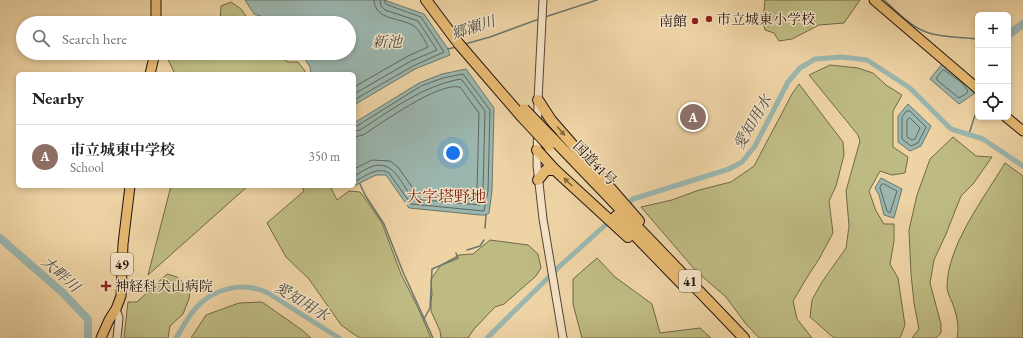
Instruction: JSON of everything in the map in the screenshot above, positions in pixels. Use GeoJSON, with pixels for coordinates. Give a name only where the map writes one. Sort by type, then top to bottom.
{"type":"FeatureCollection","features":[{"type":"Feature","properties":{"kind":"highway","name":"国道41号"},"geometry":{"type":"LineString","coordinates":[[426,0],[507,95],[551,143],[677,273],[744,338]]}},
{"type":"Feature","properties":{"kind":"highway","name":"国道41号"},"geometry":{"type":"LineString","coordinates":[[434,0],[454,32]]}},
{"type":"Feature","properties":{"kind":"highway"},"geometry":{"type":"LineString","coordinates":[[538,100],[604,198],[632,227]]}},
{"type":"Feature","properties":{"kind":"highway"},"geometry":{"type":"LineString","coordinates":[[538,121],[542,118],[551,120]]}},
{"type":"Feature","properties":{"kind":"highway"},"geometry":{"type":"LineString","coordinates":[[537,150],[555,170],[604,198]]}},
{"type":"Feature","properties":{"kind":"highway"},"geometry":{"type":"LineString","coordinates":[[538,180],[546,170],[555,170]]}},
{"type":"Feature","properties":{"kind":"highway","name":"国道41号"},"geometry":{"type":"LineString","coordinates":[[677,273],[734,338]]}},
{"type":"Feature","properties":{"kind":"main road"},"geometry":{"type":"LineString","coordinates":[[156,0],[156,16]]}},
{"type":"Feature","properties":{"kind":"main road"},"geometry":{"type":"LineString","coordinates":[[874,0],[975,86]]}},
{"type":"Feature","properties":{"kind":"main road"},"geometry":{"type":"LineString","coordinates":[[150,72],[153,60]]}},
{"type":"Feature","properties":{"kind":"main road"},"geometry":{"type":"LineString","coordinates":[[1010,120],[1023,131]]}},
{"type":"Feature","properties":{"kind":"main road","name":"49"},"geometry":{"type":"LineString","coordinates":[[101,338],[121,296],[123,244],[130,188]]}},
{"type":"Feature","properties":{"kind":"street"},"geometry":{"type":"LineString","coordinates":[[543,0],[538,100],[538,180],[563,338]]}},
{"type":"Feature","properties":{"kind":"street"},"geometry":{"type":"LineString","coordinates":[[116,309],[119,318],[117,338]]}},
{"type":"Feature","properties":{"kind":"shaded area"},"geometry":{"type":"Polygon","coordinates":[[[765,0],[860,0],[844,23],[819,25],[792,39],[779,41],[774,33],[765,30],[763,21],[765,0]]]}},
{"type":"Feature","properties":{"kind":"shaded area"},"geometry":{"type":"Polygon","coordinates":[[[231,2],[241,9],[246,16],[220,16],[221,6],[231,2]]]}},
{"type":"Feature","properties":{"kind":"shaded area"},"geometry":{"type":"Polygon","coordinates":[[[168,60],[285,60],[288,62],[298,62],[305,71],[305,72],[174,72],[168,60]]]}},
{"type":"Feature","properties":{"kind":"shaded area"},"geometry":{"type":"Polygon","coordinates":[[[830,65],[858,68],[873,73],[886,85],[902,95],[893,111],[893,147],[908,157],[905,173],[892,175],[880,171],[869,191],[876,211],[884,224],[894,224],[894,241],[890,264],[898,278],[905,325],[900,338],[834,338],[810,317],[812,300],[822,282],[846,248],[849,226],[846,191],[860,141],[858,135],[809,75],[830,65]]]}},
{"type":"Feature","properties":{"kind":"shaded area"},"geometry":{"type":"Polygon","coordinates":[[[799,84],[843,142],[844,155],[836,186],[829,201],[833,233],[793,301],[797,319],[812,338],[759,338],[746,324],[726,297],[696,271],[641,207],[672,200],[699,190],[731,182],[754,166],[792,94],[799,84]]]}},
{"type":"Feature","properties":{"kind":"shaded area"},"geometry":{"type":"Polygon","coordinates":[[[953,137],[976,156],[992,157],[973,184],[961,196],[934,260],[930,283],[941,324],[941,333],[936,338],[912,338],[919,329],[914,303],[911,274],[909,230],[917,195],[930,159],[953,137]]]}},
{"type":"Feature","properties":{"kind":"shaded area"},"geometry":{"type":"Polygon","coordinates":[[[1005,163],[1023,176],[1023,338],[957,338],[957,320],[947,289],[953,255],[977,207],[1005,163]]]}},
{"type":"Feature","properties":{"kind":"shaded area"},"geometry":{"type":"Polygon","coordinates":[[[170,188],[246,188],[148,275],[170,188]]]}},
{"type":"Feature","properties":{"kind":"shaded area"},"geometry":{"type":"Polygon","coordinates":[[[303,188],[331,188],[337,200],[349,191],[360,192],[382,223],[401,274],[431,338],[360,338],[341,325],[309,279],[286,257],[267,223],[304,191],[303,188]]]}},
{"type":"Feature","properties":{"kind":"shaded area"},"geometry":{"type":"Polygon","coordinates":[[[490,240],[528,245],[538,254],[541,268],[536,276],[504,304],[495,307],[474,329],[468,338],[441,338],[440,331],[431,311],[431,279],[441,265],[459,255],[473,254],[490,240]]]}},
{"type":"Feature","properties":{"kind":"shaded area"},"geometry":{"type":"Polygon","coordinates":[[[597,258],[615,277],[652,304],[660,333],[700,328],[711,338],[582,338],[573,304],[573,279],[597,258]]]}},
{"type":"Feature","properties":{"kind":"shaded area"},"geometry":{"type":"Polygon","coordinates":[[[167,274],[177,277],[190,288],[189,299],[183,314],[170,326],[168,338],[124,338],[128,302],[137,302],[167,274]]]}},
{"type":"Feature","properties":{"kind":"shaded area"},"geometry":{"type":"Polygon","coordinates":[[[262,302],[311,338],[191,338],[206,315],[239,303],[262,302]]]}},
{"type":"Feature","properties":{"kind":"water","name":"新池"},"geometry":{"type":"Polygon","coordinates":[[[245,0],[384,0],[424,14],[448,49],[450,55],[415,69],[356,104],[356,72],[311,72],[310,67],[306,60],[356,60],[356,16],[260,16],[254,14],[245,0]]]}},
{"type":"Feature","properties":{"kind":"water"},"geometry":{"type":"Polygon","coordinates":[[[942,64],[963,79],[975,93],[959,104],[930,79],[942,64]]]}},
{"type":"Feature","properties":{"kind":"water"},"geometry":{"type":"Polygon","coordinates":[[[466,69],[494,108],[492,191],[489,213],[486,215],[409,208],[386,175],[376,175],[356,185],[356,122],[419,83],[442,74],[466,69]]]}},
{"type":"Feature","properties":{"kind":"water"},"geometry":{"type":"Polygon","coordinates":[[[908,104],[931,126],[921,146],[910,151],[898,142],[898,116],[908,104]]]}},
{"type":"Feature","properties":{"kind":"water"},"geometry":{"type":"Polygon","coordinates":[[[881,178],[902,189],[894,218],[884,215],[879,195],[875,188],[881,178]]]}},
{"type":"Feature","properties":{"kind":"waterway","name":"郷瀬川"},"geometry":{"type":"LineString","coordinates":[[545,17],[597,0]]}},
{"type":"Feature","properties":{"kind":"waterway","name":"郷瀬川"},"geometry":{"type":"LineString","coordinates":[[884,0],[920,30],[932,34],[975,39]]}},
{"type":"Feature","properties":{"kind":"waterway","name":"郷瀬川"},"geometry":{"type":"LineString","coordinates":[[465,44],[490,37],[539,19]]}},
{"type":"Feature","properties":{"kind":"waterway","name":"郷瀬川"},"geometry":{"type":"LineString","coordinates":[[1011,33],[1023,24]]}},
{"type":"Feature","properties":{"kind":"waterway","name":"郷瀬川"},"geometry":{"type":"LineString","coordinates":[[448,49],[456,47]]}},
{"type":"Feature","properties":{"kind":"waterway","name":"愛知用水"},"geometry":{"type":"LineString","coordinates":[[625,206],[633,199],[729,169],[742,162],[755,146],[788,82],[800,68],[815,59],[842,57],[867,60],[910,88],[951,129],[983,139],[1023,166]]}},
{"type":"Feature","properties":{"kind":"waterway"},"geometry":{"type":"LineString","coordinates":[[969,134],[975,115]]}},
{"type":"Feature","properties":{"kind":"waterway"},"geometry":{"type":"LineString","coordinates":[[360,184],[365,195],[384,224],[403,272],[433,338]]}},
{"type":"Feature","properties":{"kind":"waterway"},"geometry":{"type":"LineString","coordinates":[[485,228],[486,215]]}},
{"type":"Feature","properties":{"kind":"waterway","name":"愛知用水"},"geometry":{"type":"LineString","coordinates":[[487,338],[561,265],[611,220]]}},
{"type":"Feature","properties":{"kind":"waterway","name":"大畔川"},"geometry":{"type":"LineString","coordinates":[[0,238],[63,293],[88,319],[88,338]]}},
{"type":"Feature","properties":{"kind":"waterway"},"geometry":{"type":"LineString","coordinates":[[467,250],[480,246],[484,240]]}},
{"type":"Feature","properties":{"kind":"waterway"},"geometry":{"type":"LineString","coordinates":[[424,319],[430,308],[432,269],[458,258],[456,253]]}},
{"type":"Feature","properties":{"kind":"waterway","name":"愛知用水"},"geometry":{"type":"LineString","coordinates":[[176,338],[195,309],[202,302],[219,292],[239,287],[249,287],[268,293],[339,338]]}},
{"type":"Feature","properties":{"kind":"place","name":"市立城東小学校"},"geometry":{"type":"Point","coordinates":[709,19]}},
{"type":"Feature","properties":{"kind":"place","name":"南館"},"geometry":{"type":"Point","coordinates":[695,21]}},
{"type":"Feature","properties":{"kind":"place","name":"市立城東中学校"},"geometry":{"type":"Point","coordinates":[693,117]}},
{"type":"Feature","properties":{"kind":"place","name":"神経科犬山病院"},"geometry":{"type":"Point","coordinates":[106,286]}},
{"type":"Feature","properties":{"kind":"district","name":"大字塔野地"},"geometry":{"type":"Point","coordinates":[446,196]}}]}
